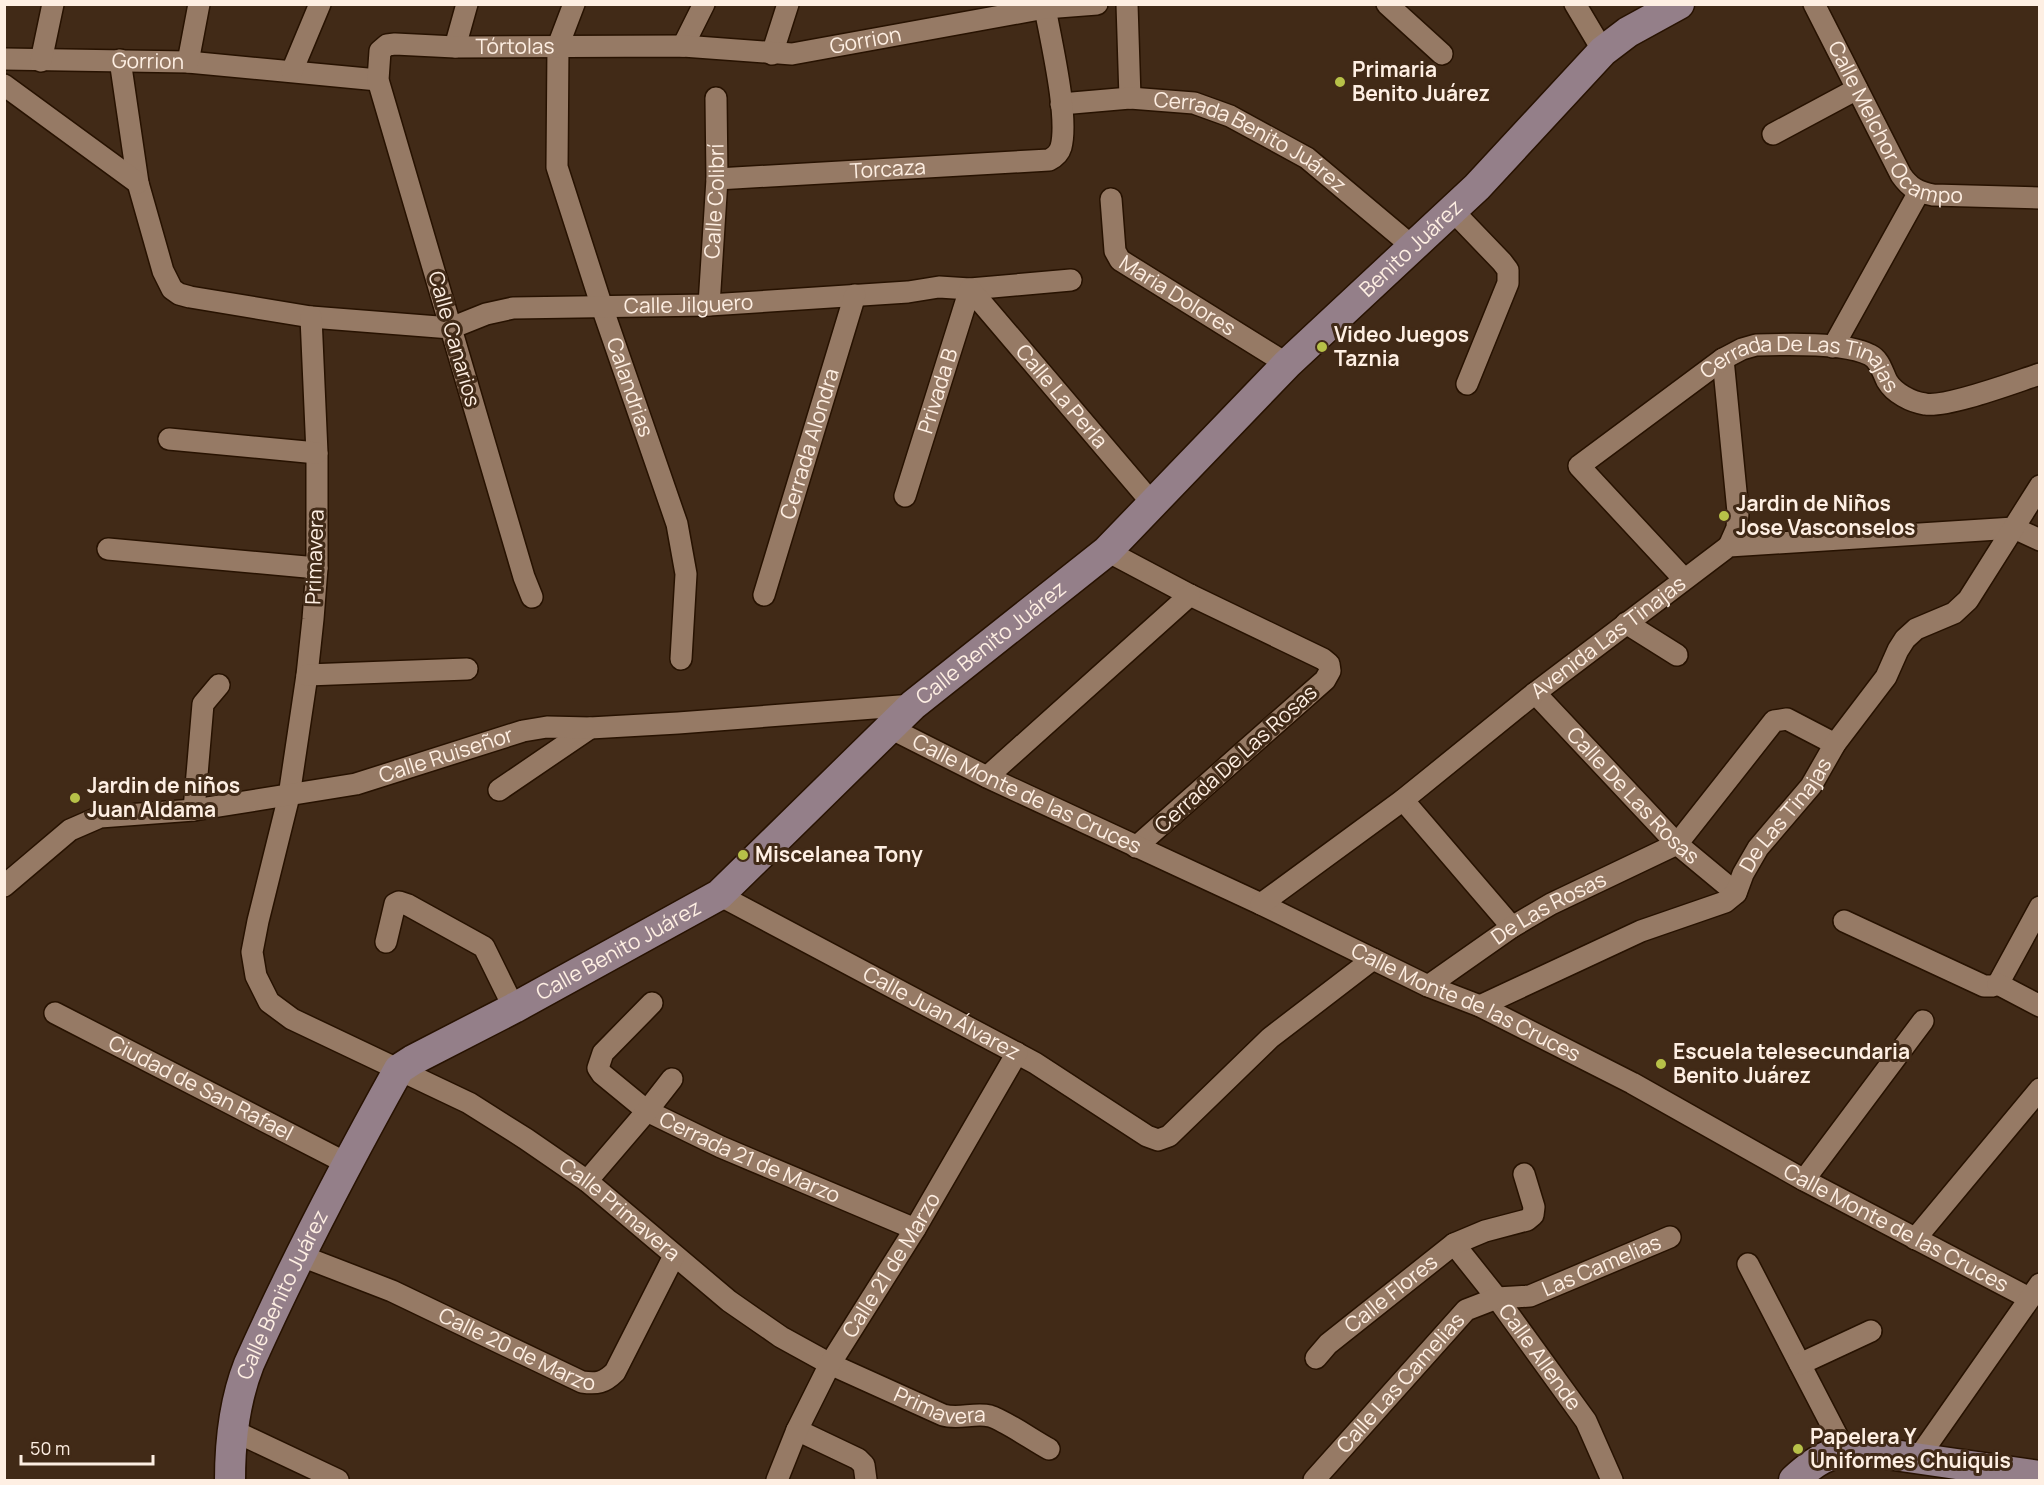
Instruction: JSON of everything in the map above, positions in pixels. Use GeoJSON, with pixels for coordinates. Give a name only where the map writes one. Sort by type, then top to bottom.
{"type":"FeatureCollection","features":[{"type":"Feature","properties":{"kind":"street"},"geometry":{"type":"LineString","coordinates":[[41,61],[53,4]]}},
{"type":"Feature","properties":{"kind":"street"},"geometry":{"type":"LineString","coordinates":[[188,62],[199,4]]}},
{"type":"Feature","properties":{"kind":"street"},"geometry":{"type":"LineString","coordinates":[[292,71],[320,4]]}},
{"type":"Feature","properties":{"kind":"street"},"geometry":{"type":"LineString","coordinates":[[455,47],[467,4]]}},
{"type":"Feature","properties":{"kind":"street"},"geometry":{"type":"LineString","coordinates":[[558,46],[574,4]]}},
{"type":"Feature","properties":{"kind":"street"},"geometry":{"type":"LineString","coordinates":[[683,46],[704,4]]}},
{"type":"Feature","properties":{"kind":"street"},"geometry":{"type":"LineString","coordinates":[[772,54],[788,4]]}},
{"type":"Feature","properties":{"kind":"street"},"geometry":{"type":"LineString","coordinates":[[1061,104],[1045,8],[1097,4]]}},
{"type":"Feature","properties":{"kind":"street"},"geometry":{"type":"LineString","coordinates":[[1127,4],[1130,98]]}},
{"type":"Feature","properties":{"kind":"street"},"geometry":{"type":"LineString","coordinates":[[1387,4],[1442,54]]}},
{"type":"Feature","properties":{"kind":"street"},"geometry":{"type":"LineString","coordinates":[[1575,4],[1604,51]]}},
{"type":"Feature","properties":{"kind":"street","name":"Benito Juárez"},"geometry":{"type":"LineString","coordinates":[[1154,504],[1287,364],[1478,187],[1604,51],[1628,32],[1679,4]]}},
{"type":"Feature","properties":{"kind":"street","name":"Calle Melchor Ocampo"},"geometry":{"type":"LineString","coordinates":[[1814,4],[1901,175],[1909,186],[1919,192],[1933,195],[2040,198]]}},
{"type":"Feature","properties":{"kind":"street","name":"Gorrion"},"geometry":{"type":"LineString","coordinates":[[683,46],[792,54],[1045,8]]}},
{"type":"Feature","properties":{"kind":"street","name":"Tórtolas"},"geometry":{"type":"LineString","coordinates":[[378,81],[380,51],[387,45],[683,46]]}},
{"type":"Feature","properties":{"kind":"street","name":"Calandrias"},"geometry":{"type":"LineString","coordinates":[[558,46],[557,167],[602,307],[677,524],[686,573],[681,659]]}},
{"type":"Feature","properties":{"kind":"street","name":"Gorrion"},"geometry":{"type":"LineString","coordinates":[[4,59],[188,62],[378,81]]}},
{"type":"Feature","properties":{"kind":"street"},"geometry":{"type":"LineString","coordinates":[[120,60],[138,183],[163,271],[172,289],[190,297],[311,317]]}},
{"type":"Feature","properties":{"kind":"street","name":"Calle Canarios"},"geometry":{"type":"LineString","coordinates":[[378,81],[521,568],[532,597]]}},
{"type":"Feature","properties":{"kind":"street"},"geometry":{"type":"LineString","coordinates":[[4,85],[138,183]]}},
{"type":"Feature","properties":{"kind":"street"},"geometry":{"type":"LineString","coordinates":[[1773,134],[1857,89]]}},
{"type":"Feature","properties":{"kind":"street","name":"Calle Colibrí"},"geometry":{"type":"LineString","coordinates":[[709,305],[717,179],[716,98]]}},
{"type":"Feature","properties":{"kind":"street","name":"Cerrada Benito Juárez"},"geometry":{"type":"LineString","coordinates":[[1061,104],[1130,98],[1194,103],[1230,116],[1307,158],[1413,247]]}},
{"type":"Feature","properties":{"kind":"street","name":"Torcaza"},"geometry":{"type":"LineString","coordinates":[[717,179],[1049,160],[1061,149],[1063,134],[1061,104]]}},
{"type":"Feature","properties":{"kind":"street"},"geometry":{"type":"LineString","coordinates":[[1833,346],[1919,192]]}},
{"type":"Feature","properties":{"kind":"street","name":"Maria Dolores"},"geometry":{"type":"LineString","coordinates":[[1111,199],[1115,251],[1120,260],[1287,364]]}},
{"type":"Feature","properties":{"kind":"street"},"geometry":{"type":"LineString","coordinates":[[1453,211],[1508,270],[1508,283],[1467,384]]}},
{"type":"Feature","properties":{"kind":"street","name":"Calle Jilguero"},"geometry":{"type":"LineString","coordinates":[[311,317],[451,328],[486,314],[513,308],[709,305],[908,292],[939,287],[970,289],[1071,280]]}},
{"type":"Feature","properties":{"kind":"street","name":"Privada B"},"geometry":{"type":"LineString","coordinates":[[905,496],[970,289]]}},
{"type":"Feature","properties":{"kind":"street","name":"Calle La Perla"},"geometry":{"type":"LineString","coordinates":[[970,289],[1154,504]]}},
{"type":"Feature","properties":{"kind":"street","name":"Cerrada Alondra"},"geometry":{"type":"LineString","coordinates":[[764,595],[855,295]]}},
{"type":"Feature","properties":{"kind":"street","name":"Primavera"},"geometry":{"type":"LineString","coordinates":[[289,796],[308,675],[317,568],[317,453],[311,317]]}},
{"type":"Feature","properties":{"kind":"street","name":"Cerrada De Las Tinajas"},"geometry":{"type":"LineString","coordinates":[[1684,579],[1579,466],[1724,359],[1742,349],[1756,345],[1849,348],[1871,355],[1882,367],[1893,389],[1911,400],[1926,405],[1947,403],[2040,374]]}},
{"type":"Feature","properties":{"kind":"street"},"geometry":{"type":"LineString","coordinates":[[1724,359],[1738,512],[1737,528],[1729,546],[2014,528],[2040,540]]}},
{"type":"Feature","properties":{"kind":"street"},"geometry":{"type":"LineString","coordinates":[[169,439],[317,453]]}},
{"type":"Feature","properties":{"kind":"street","name":"De Las Tinajas"},"geometry":{"type":"LineString","coordinates":[[1480,1006],[1641,931],[1725,902],[1736,893],[1743,874],[1758,848],[1810,786],[1834,744],[1886,677],[1905,639],[1916,629],[1954,612],[1968,600],[2040,486]]}},
{"type":"Feature","properties":{"kind":"street","name":"Calle Benito Juárez"},"geometry":{"type":"LineString","coordinates":[[230,1480],[232,1430],[243,1380],[249,1364],[299,1255],[346,1163],[399,1069],[718,895],[913,705],[1107,551],[1154,504]]}},
{"type":"Feature","properties":{"kind":"street","name":"Avenida Las Tinajas"},"geometry":{"type":"LineString","coordinates":[[1261,904],[1403,800],[1535,693],[1729,546]]}},
{"type":"Feature","properties":{"kind":"street"},"geometry":{"type":"LineString","coordinates":[[108,549],[317,568]]}},
{"type":"Feature","properties":{"kind":"street","name":"Cerrada De Las Rosas"},"geometry":{"type":"LineString","coordinates":[[1107,551],[1190,595],[1323,659],[1329,664],[1330,671],[1325,680],[1136,847]]}},
{"type":"Feature","properties":{"kind":"street"},"geometry":{"type":"LineString","coordinates":[[987,777],[1190,595]]}},
{"type":"Feature","properties":{"kind":"street"},"geometry":{"type":"LineString","coordinates":[[1626,623],[1677,655]]}},
{"type":"Feature","properties":{"kind":"street"},"geometry":{"type":"LineString","coordinates":[[308,675],[467,669]]}},
{"type":"Feature","properties":{"kind":"street"},"geometry":{"type":"LineString","coordinates":[[194,810],[203,704],[219,686]]}},
{"type":"Feature","properties":{"kind":"street","name":"Calle De Las Rosas"},"geometry":{"type":"LineString","coordinates":[[1535,693],[1677,844],[1736,893]]}},
{"type":"Feature","properties":{"kind":"street","name":"Calle Ruiseñor"},"geometry":{"type":"LineString","coordinates":[[4,886],[70,830],[100,817],[194,810],[356,784],[523,731],[547,727],[590,728],[678,723],[913,705]]}},
{"type":"Feature","properties":{"kind":"street"},"geometry":{"type":"LineString","coordinates":[[1677,844],[1774,721],[1781,719],[1792,722],[1834,744]]}},
{"type":"Feature","properties":{"kind":"street"},"geometry":{"type":"LineString","coordinates":[[499,790],[590,728]]}},
{"type":"Feature","properties":{"kind":"street","name":"Calle Monte de las Cruces"},"geometry":{"type":"LineString","coordinates":[[890,728],[987,777],[1261,904],[1428,986],[1480,1006],[1632,1083],[1804,1180],[1915,1239],[2034,1291]]}},
{"type":"Feature","properties":{"kind":"street","name":"Calle Primavera"},"geometry":{"type":"LineString","coordinates":[[289,796],[252,952],[256,976],[269,1002],[292,1019],[469,1103],[526,1139],[586,1181],[729,1302],[830,1364]]}},
{"type":"Feature","properties":{"kind":"street"},"geometry":{"type":"LineString","coordinates":[[1403,800],[1512,927]]}},
{"type":"Feature","properties":{"kind":"street","name":"De Las Rosas"},"geometry":{"type":"LineString","coordinates":[[1428,986],[1512,927],[1551,904],[1677,844]]}},
{"type":"Feature","properties":{"kind":"street","name":"Calle Juan Álvarez"},"geometry":{"type":"LineString","coordinates":[[718,895],[1035,1063],[1147,1136],[1158,1140],[1170,1136],[1270,1038],[1373,959]]}},
{"type":"Feature","properties":{"kind":"street"},"geometry":{"type":"LineString","coordinates":[[386,942],[395,904],[399,902],[408,906],[484,947],[514,1008]]}},
{"type":"Feature","properties":{"kind":"street"},"geometry":{"type":"LineString","coordinates":[[1844,921],[1984,986],[1992,986],[1998,984],[2040,907]]}},
{"type":"Feature","properties":{"kind":"street"},"geometry":{"type":"LineString","coordinates":[[1998,984],[2040,1006]]}},
{"type":"Feature","properties":{"kind":"street","name":"Cerrada 21 de Marzo"},"geometry":{"type":"LineString","coordinates":[[651,1003],[603,1053],[598,1068],[602,1074],[646,1111],[721,1147],[915,1229]]}},
{"type":"Feature","properties":{"kind":"street","name":"Ciudad de San Rafael"},"geometry":{"type":"LineString","coordinates":[[55,1013],[346,1163]]}},
{"type":"Feature","properties":{"kind":"street"},"geometry":{"type":"LineString","coordinates":[[1804,1180],[1923,1021]]}},
{"type":"Feature","properties":{"kind":"street","name":"Calle 21 de Marzo"},"geometry":{"type":"LineString","coordinates":[[777,1480],[797,1430],[830,1364],[915,1229],[1017,1053]]}},
{"type":"Feature","properties":{"kind":"street"},"geometry":{"type":"LineString","coordinates":[[586,1181],[672,1079]]}},
{"type":"Feature","properties":{"kind":"street"},"geometry":{"type":"LineString","coordinates":[[1915,1239],[2040,1089]]}},
{"type":"Feature","properties":{"kind":"street"},"geometry":{"type":"LineString","coordinates":[[1454,1244],[1485,1231],[1527,1220],[1533,1215],[1534,1207],[1524,1174]]}},
{"type":"Feature","properties":{"kind":"street","name":"Las Camelias"},"geometry":{"type":"LineString","coordinates":[[1497,1298],[1530,1296],[1670,1237]]}},
{"type":"Feature","properties":{"kind":"street","name":"Calle Allende"},"geometry":{"type":"LineString","coordinates":[[1454,1244],[1497,1298],[1586,1421],[1612,1480]]}},
{"type":"Feature","properties":{"kind":"street","name":"Calle Flores"},"geometry":{"type":"LineString","coordinates":[[1322,1351],[1454,1244]]}},
{"type":"Feature","properties":{"kind":"street","name":"Calle 20 de Marzo"},"geometry":{"type":"LineString","coordinates":[[299,1255],[392,1291],[582,1382],[591,1383],[601,1383],[615,1371],[674,1256]]}},
{"type":"Feature","properties":{"kind":"street"},"geometry":{"type":"LineString","coordinates":[[1748,1264],[1845,1451]]}},
{"type":"Feature","properties":{"kind":"street"},"geometry":{"type":"LineString","coordinates":[[1918,1458],[2034,1291]]}},
{"type":"Feature","properties":{"kind":"street","name":"Calle Las Camelias"},"geometry":{"type":"LineString","coordinates":[[1314,1480],[1466,1310],[1497,1298]]}},
{"type":"Feature","properties":{"kind":"street"},"geometry":{"type":"LineString","coordinates":[[1800,1364],[1871,1331]]}},
{"type":"Feature","properties":{"kind":"street","name":"Primavera"},"geometry":{"type":"LineString","coordinates":[[830,1364],[943,1415],[953,1418],[991,1416],[1049,1449]]}},
{"type":"Feature","properties":{"kind":"street"},"geometry":{"type":"LineString","coordinates":[[232,1430],[338,1480]]}},
{"type":"Feature","properties":{"kind":"street"},"geometry":{"type":"LineString","coordinates":[[797,1430],[858,1459],[864,1465],[866,1480]]}},
{"type":"Feature","properties":{"kind":"street"},"geometry":{"type":"LineString","coordinates":[[1794,1480],[1812,1464],[1845,1451],[1873,1452],[2040,1476]]}},
{"type":"Feature","properties":{"kind":"place","name":"Primaria Benito Juárez"},"geometry":{"type":"Point","coordinates":[1340,82]}},
{"type":"Feature","properties":{"kind":"place","name":"Video Juegos Taznia"},"geometry":{"type":"Point","coordinates":[1322,347]}},
{"type":"Feature","properties":{"kind":"place","name":"Jardin de Niños Jose Vasconselos"},"geometry":{"type":"Point","coordinates":[1724,516]}},
{"type":"Feature","properties":{"kind":"place","name":"Jardin de niños Juan Aldama"},"geometry":{"type":"Point","coordinates":[75,798]}},
{"type":"Feature","properties":{"kind":"place","name":"Miscelanea Tony"},"geometry":{"type":"Point","coordinates":[743,855]}},
{"type":"Feature","properties":{"kind":"place","name":"Escuela telesecundaria Benito Juárez"},"geometry":{"type":"Point","coordinates":[1661,1064]}},
{"type":"Feature","properties":{"kind":"place","name":"Papelera Y Uniformes Chuiquis"},"geometry":{"type":"Point","coordinates":[1798,1449]}}]}
